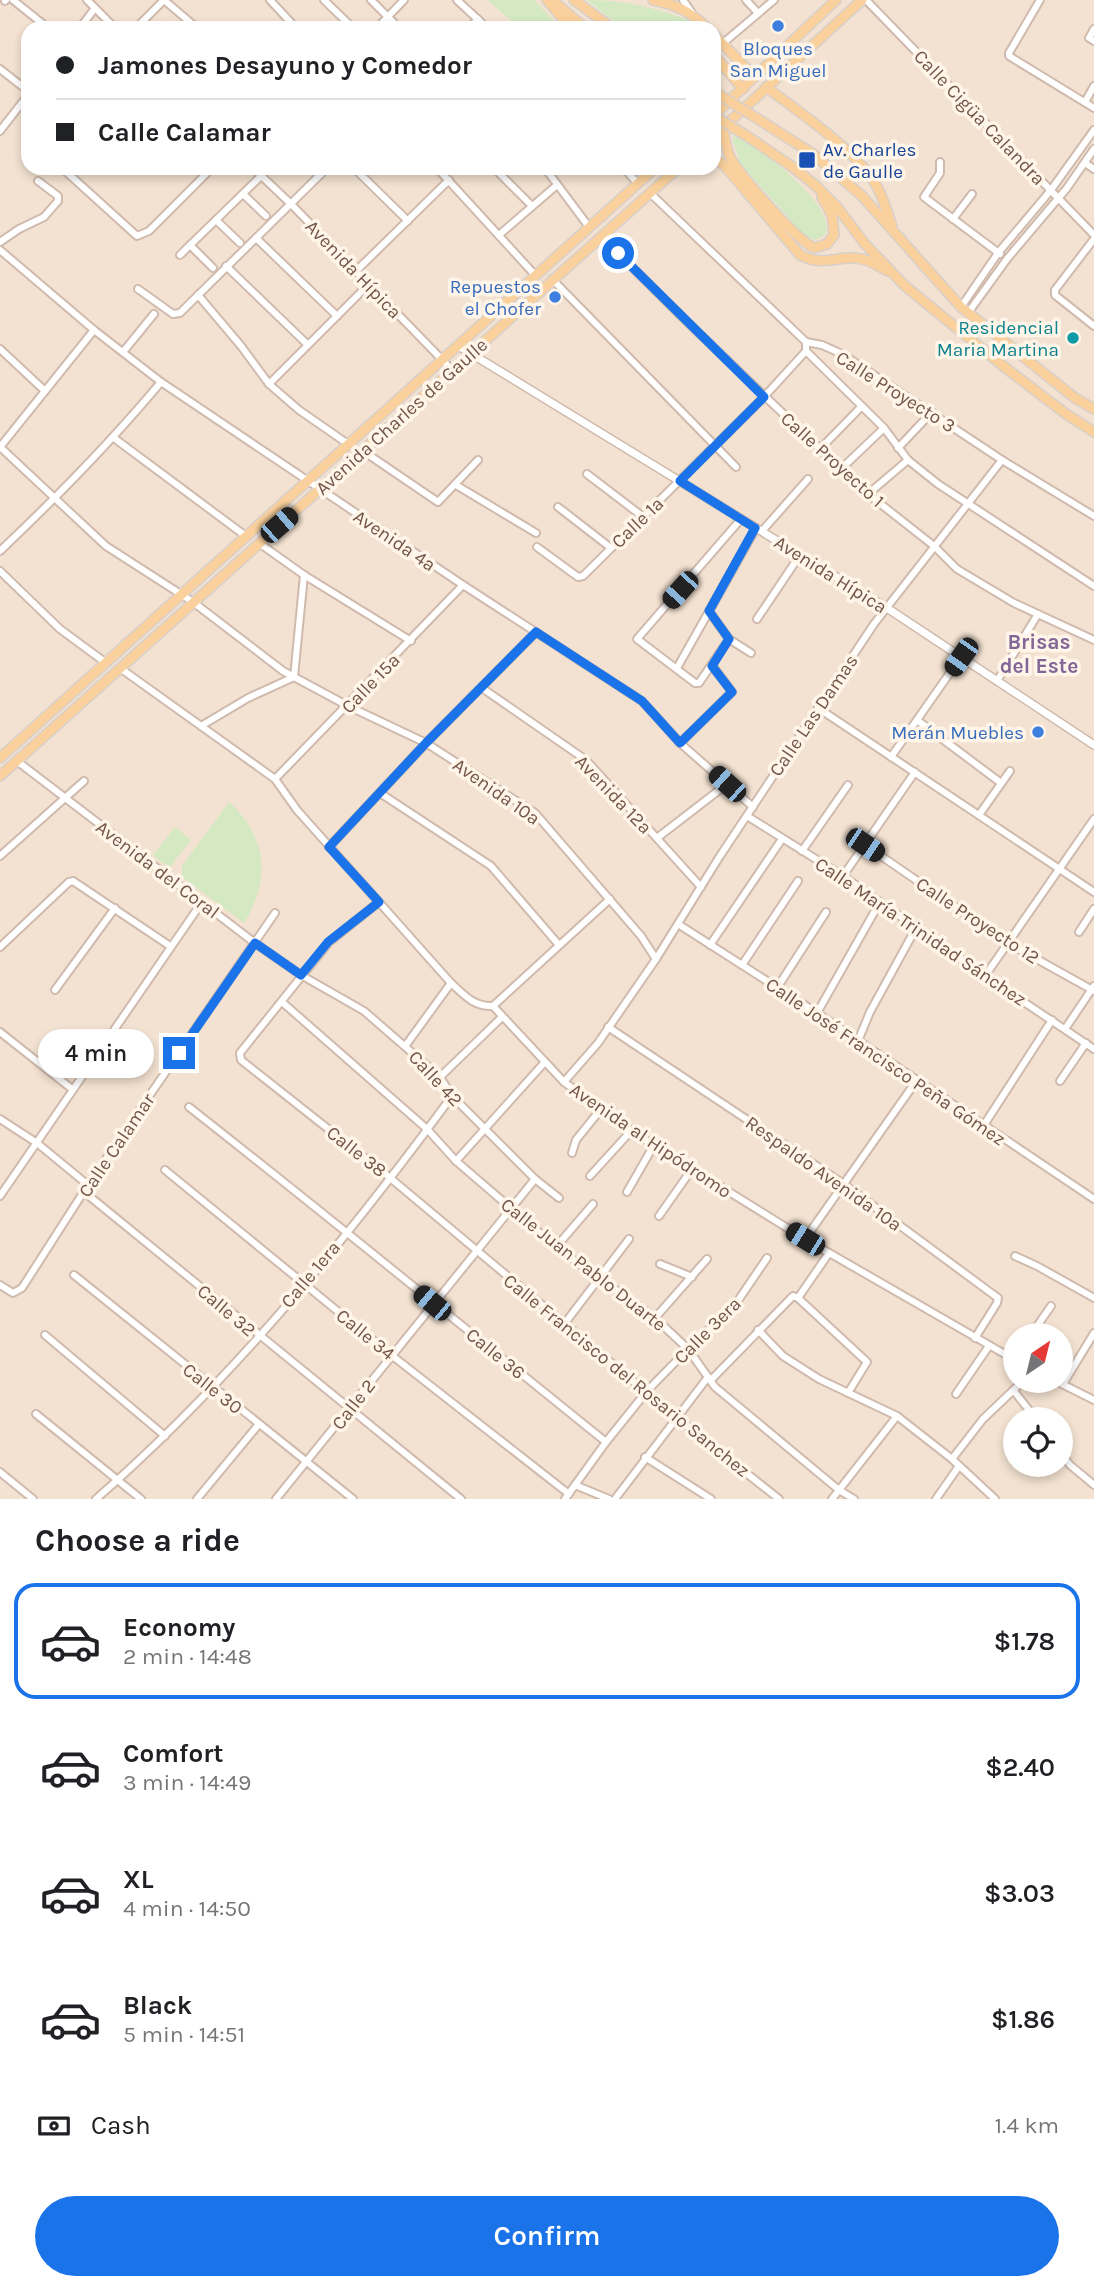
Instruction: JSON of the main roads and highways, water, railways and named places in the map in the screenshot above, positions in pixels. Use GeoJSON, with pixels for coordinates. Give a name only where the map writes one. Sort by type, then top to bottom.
{"type":"FeatureCollection","features":[{"type":"Feature","properties":{"kind":"main road"},"geometry":{"type":"LineString","coordinates":[[550,0],[566,21]]}},
{"type":"Feature","properties":{"kind":"main road"},"geometry":{"type":"LineString","coordinates":[[550,0],[576,21]]}},
{"type":"Feature","properties":{"kind":"main road"},"geometry":{"type":"LineString","coordinates":[[574,0],[602,21]]}},
{"type":"Feature","properties":{"kind":"main road"},"geometry":{"type":"LineString","coordinates":[[653,0],[673,5],[692,14],[700,21]]}},
{"type":"Feature","properties":{"kind":"main road"},"geometry":{"type":"LineString","coordinates":[[721,109],[836,0]]}},
{"type":"Feature","properties":{"kind":"main road"},"geometry":{"type":"LineString","coordinates":[[816,186],[832,215],[835,227],[834,235],[827,244],[814,248],[804,243],[790,229],[739,170],[727,148],[723,127],[864,0]]}},
{"type":"Feature","properties":{"kind":"main road"},"geometry":{"type":"LineString","coordinates":[[721,43],[755,77]]}},
{"type":"Feature","properties":{"kind":"main road"},"geometry":{"type":"LineString","coordinates":[[721,63],[743,89]]}},
{"type":"Feature","properties":{"kind":"main road"},"geometry":{"type":"LineString","coordinates":[[766,87],[809,119],[865,168],[878,188],[893,231]]}},
{"type":"Feature","properties":{"kind":"main road"},"geometry":{"type":"LineString","coordinates":[[721,96],[813,154],[862,196],[965,310],[1075,398],[1094,409]]}},
{"type":"Feature","properties":{"kind":"main road"},"geometry":{"type":"LineString","coordinates":[[721,120],[794,168],[816,186],[895,275],[957,330],[1066,414],[1094,432]]}},
{"type":"Feature","properties":{"kind":"main road"},"geometry":{"type":"LineString","coordinates":[[721,163],[800,255],[824,262],[863,259],[895,275]]}},
{"type":"Feature","properties":{"kind":"main road","name":"Avenida Charles de Gaulle"},"geometry":{"type":"LineString","coordinates":[[0,758],[648,175]]}},
{"type":"Feature","properties":{"kind":"main road","name":"Avenida Charles de Gaulle"},"geometry":{"type":"LineString","coordinates":[[0,776],[670,175]]}},
{"type":"Feature","properties":{"kind":"place","name":"Bloques San Miguel"},"geometry":{"type":"Point","coordinates":[778,26]}},
{"type":"Feature","properties":{"kind":"place","name":"Av. Charles de Gaulle"},"geometry":{"type":"Point","coordinates":[807,160]}},
{"type":"Feature","properties":{"kind":"place","name":"Repuestos el Chofer"},"geometry":{"type":"Point","coordinates":[555,297]}},
{"type":"Feature","properties":{"kind":"place","name":"Residencial Maria Martina"},"geometry":{"type":"Point","coordinates":[1073,338]}},
{"type":"Feature","properties":{"kind":"place","name":"Merán Muebles"},"geometry":{"type":"Point","coordinates":[1038,732]}},
{"type":"Feature","properties":{"kind":"district","name":"Brisas del Este"},"geometry":{"type":"Point","coordinates":[1039,654]}}]}
